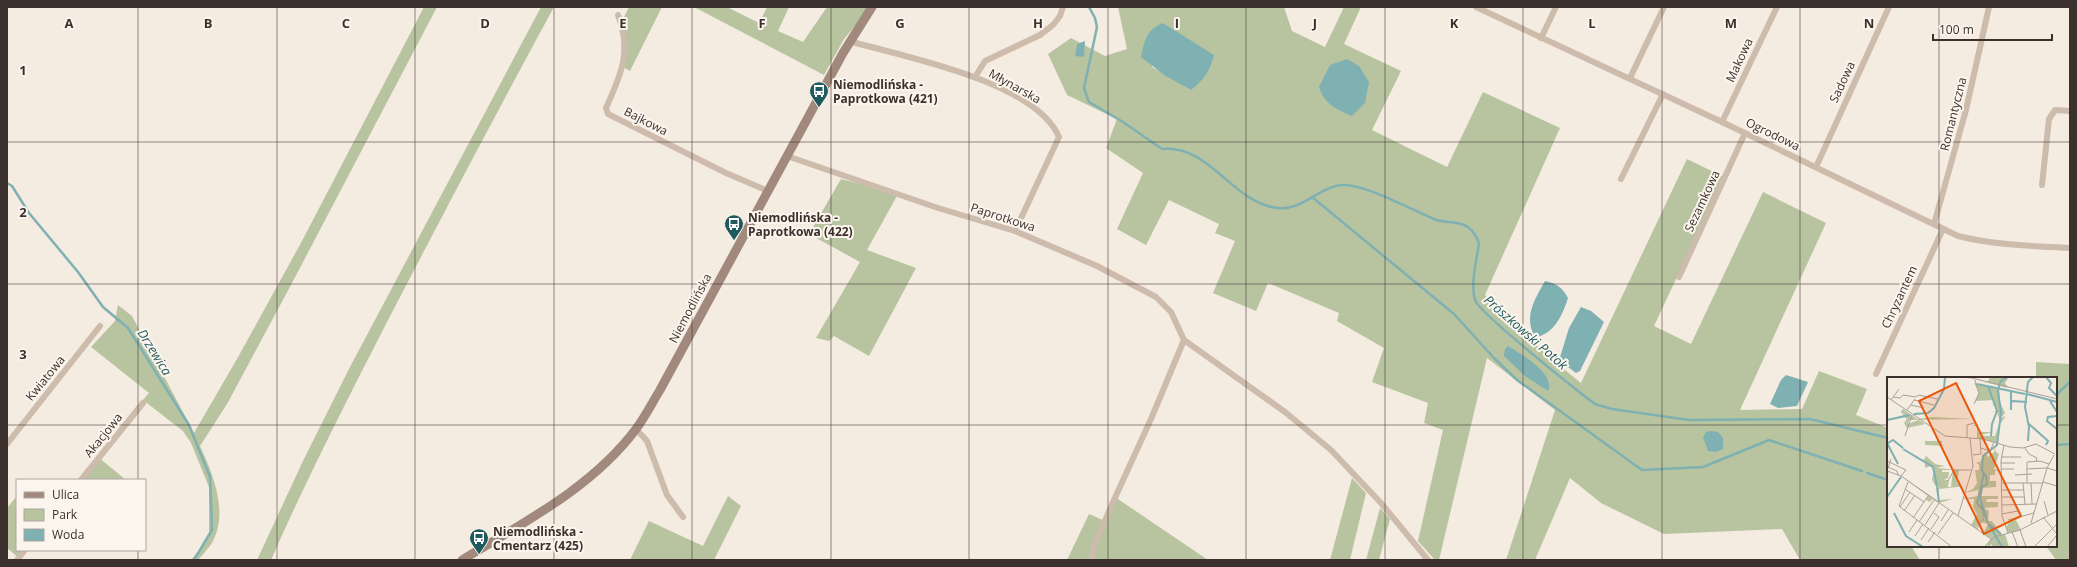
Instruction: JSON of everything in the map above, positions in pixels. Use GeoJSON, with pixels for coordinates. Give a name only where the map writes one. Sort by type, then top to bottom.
{"type":"FeatureCollection","features":[{"type":"Feature","properties":{"kind":"main road","name":"Niemodlińska"},"geometry":{"type":"LineString","coordinates":[[462,560],[534,516],[571,491],[608,460],[636,429],[660,390],[849,41],[872,7]]}},
{"type":"Feature","properties":{"kind":"street"},"geometry":{"type":"LineString","coordinates":[[975,77],[985,61],[1040,35],[1053,25],[1060,16],[1063,7]]}},
{"type":"Feature","properties":{"kind":"street","name":"Ogrodowa"},"geometry":{"type":"LineString","coordinates":[[1476,7],[1630,78],[1958,236],[1973,240],[2070,248]]}},
{"type":"Feature","properties":{"kind":"street"},"geometry":{"type":"LineString","coordinates":[[1541,38],[1556,7]]}},
{"type":"Feature","properties":{"kind":"street"},"geometry":{"type":"LineString","coordinates":[[1630,78],[1664,7]]}},
{"type":"Feature","properties":{"kind":"street","name":"Makowa"},"geometry":{"type":"LineString","coordinates":[[1722,122],[1777,7]]}},
{"type":"Feature","properties":{"kind":"street","name":"Sadowa"},"geometry":{"type":"LineString","coordinates":[[1816,167],[1889,7]]}},
{"type":"Feature","properties":{"kind":"street","name":"Romantyczna"},"geometry":{"type":"LineString","coordinates":[[1934,224],[1966,110],[1989,7]]}},
{"type":"Feature","properties":{"kind":"street","name":"Bajkowa"},"geometry":{"type":"LineString","coordinates":[[618,15],[624,30],[626,46],[617,83],[606,108],[608,114],[726,173],[768,190]]}},
{"type":"Feature","properties":{"kind":"street","name":"Młynarska"},"geometry":{"type":"LineString","coordinates":[[849,41],[975,77],[1035,108],[1059,137],[1015,231]]}},
{"type":"Feature","properties":{"kind":"street"},"geometry":{"type":"LineString","coordinates":[[1621,179],[1663,94]]}},
{"type":"Feature","properties":{"kind":"street"},"geometry":{"type":"LineString","coordinates":[[2042,185],[2050,119],[2055,110],[2070,111]]}},
{"type":"Feature","properties":{"kind":"street","name":"Sezamkowa"},"geometry":{"type":"LineString","coordinates":[[1679,277],[1745,133]]}},
{"type":"Feature","properties":{"kind":"street","name":"Paprotkowa"},"geometry":{"type":"LineString","coordinates":[[787,156],[938,208],[1015,231],[1097,266],[1156,297],[1171,312],[1184,340],[1267,399],[1307,429],[1331,450],[1381,503],[1428,560]]}},
{"type":"Feature","properties":{"kind":"street","name":"Chryzantem"},"geometry":{"type":"LineString","coordinates":[[1876,374],[1943,229]]}},
{"type":"Feature","properties":{"kind":"street","name":"Kwiatowa"},"geometry":{"type":"LineString","coordinates":[[7,444],[100,326]]}},
{"type":"Feature","properties":{"kind":"street"},"geometry":{"type":"LineString","coordinates":[[1092,560],[1093,549],[1151,419],[1184,340]]}},
{"type":"Feature","properties":{"kind":"street","name":"Akacjowa"},"geometry":{"type":"LineString","coordinates":[[82,479],[142,403]]}},
{"type":"Feature","properties":{"kind":"street"},"geometry":{"type":"LineString","coordinates":[[636,429],[647,441],[667,495],[683,516]]}},
{"type":"Feature","properties":{"kind":"street"},"geometry":{"type":"LineString","coordinates":[[17,560],[24,551]]}},
{"type":"Feature","properties":{"kind":"green space"},"geometry":{"type":"Polygon","coordinates":[[[424,7],[437,7],[227,404],[200,446],[214,481],[219,507],[219,519],[217,531],[212,543],[198,560],[191,560],[209,538],[209,487],[191,443],[183,431],[143,400],[149,393],[91,347],[115,321],[118,305],[132,316],[194,433],[302,241],[424,7]]]}},
{"type":"Feature","properties":{"kind":"green space"},"geometry":{"type":"Polygon","coordinates":[[[541,7],[554,7],[469,165],[371,353],[312,471],[271,560],[257,560],[303,461],[350,367],[541,7]]]}},
{"type":"Feature","properties":{"kind":"green space"},"geometry":{"type":"Polygon","coordinates":[[[629,7],[662,7],[630,71],[623,67],[621,23],[629,7]]]}},
{"type":"Feature","properties":{"kind":"green space"},"geometry":{"type":"Polygon","coordinates":[[[694,7],[727,7],[759,23],[767,7],[789,7],[778,31],[803,42],[827,7],[871,7],[844,39],[824,75],[694,7]]]}},
{"type":"Feature","properties":{"kind":"green space"},"geometry":{"type":"Polygon","coordinates":[[[1118,7],[1284,7],[1292,31],[1325,47],[1344,7],[1361,7],[1344,44],[1401,71],[1372,130],[1447,167],[1483,92],[1560,128],[1485,295],[1550,358],[1581,383],[1687,159],[1724,177],[1654,326],[1691,344],[1763,192],[1826,223],[1740,410],[1802,409],[1819,371],[1867,389],[1856,415],[1887,428],[1887,547],[1912,547],[1920,560],[1800,560],[1782,529],[1664,534],[1601,503],[1570,478],[1535,560],[1506,560],[1555,410],[1487,358],[1439,560],[1435,560],[1418,541],[1443,430],[1424,423],[1428,403],[1372,382],[1384,348],[1337,321],[1339,313],[1268,283],[1256,311],[1213,293],[1235,241],[1215,233],[1219,224],[1169,200],[1146,245],[1117,229],[1143,173],[1106,148],[1117,119],[1067,95],[1048,54],[1071,38],[1105,56],[1127,49],[1118,7]],[[1163,23],[1152,67],[1191,90],[1185,38],[1163,23]]]}},
{"type":"Feature","properties":{"kind":"green space"},"geometry":{"type":"Polygon","coordinates":[[[841,179],[898,194],[867,250],[916,268],[869,356],[834,336],[829,341],[816,338],[860,262],[809,234],[841,179]]]}},
{"type":"Feature","properties":{"kind":"green space"},"geometry":{"type":"Polygon","coordinates":[[[2036,362],[2070,364],[2070,560],[2056,560],[2047,547],[2057,547],[2057,377],[2036,377],[2036,362]]]}},
{"type":"Feature","properties":{"kind":"green space"},"geometry":{"type":"Polygon","coordinates":[[[98,457],[125,479],[81,479],[98,457]]]}},
{"type":"Feature","properties":{"kind":"green space"},"geometry":{"type":"Polygon","coordinates":[[[1352,478],[1366,493],[1350,560],[1330,560],[1352,478]]]}},
{"type":"Feature","properties":{"kind":"green space"},"geometry":{"type":"Polygon","coordinates":[[[728,496],[741,506],[714,560],[630,560],[649,521],[703,546],[728,496]]]}},
{"type":"Feature","properties":{"kind":"green space"},"geometry":{"type":"Polygon","coordinates":[[[16,497],[16,551],[24,551],[19,558],[7,548],[7,508],[16,497]]]}},
{"type":"Feature","properties":{"kind":"green space"},"geometry":{"type":"Polygon","coordinates":[[[1115,497],[1208,560],[1067,560],[1089,514],[1105,521],[1115,497]]]}},
{"type":"Feature","properties":{"kind":"green space"},"geometry":{"type":"Polygon","coordinates":[[[1380,508],[1390,519],[1379,560],[1366,560],[1380,508]]]}},
{"type":"Feature","properties":{"kind":"water"},"geometry":{"type":"Polygon","coordinates":[[[1163,23],[1214,55],[1211,66],[1206,75],[1200,83],[1191,90],[1164,75],[1141,57],[1147,36],[1153,29],[1163,23]]]}},
{"type":"Feature","properties":{"kind":"water"},"geometry":{"type":"Polygon","coordinates":[[[1085,41],[1084,57],[1075,56],[1077,44],[1085,41]]]}},
{"type":"Feature","properties":{"kind":"water"},"geometry":{"type":"Polygon","coordinates":[[[1347,59],[1359,66],[1369,82],[1365,103],[1352,116],[1327,102],[1319,87],[1330,65],[1347,59]]]}},
{"type":"Feature","properties":{"kind":"water"},"geometry":{"type":"Polygon","coordinates":[[[1545,281],[1559,286],[1568,298],[1557,323],[1547,332],[1535,337],[1530,322],[1530,315],[1534,301],[1545,281]]]}},
{"type":"Feature","properties":{"kind":"water"},"geometry":{"type":"Polygon","coordinates":[[[1581,307],[1591,311],[1604,322],[1580,371],[1576,373],[1564,364],[1560,357],[1569,328],[1581,307]]]}},
{"type":"Feature","properties":{"kind":"water"},"geometry":{"type":"Polygon","coordinates":[[[1508,346],[1528,359],[1542,371],[1547,378],[1549,385],[1548,391],[1525,376],[1504,356],[1505,349],[1508,346]]]}},
{"type":"Feature","properties":{"kind":"water"},"geometry":{"type":"Polygon","coordinates":[[[1786,375],[1808,382],[1797,406],[1778,408],[1770,404],[1781,380],[1786,375]]]}},
{"type":"Feature","properties":{"kind":"water"},"geometry":{"type":"Polygon","coordinates":[[[1706,432],[1718,432],[1723,438],[1723,449],[1716,452],[1708,451],[1703,437],[1706,432]]]}},
{"type":"Feature","properties":{"kind":"waterway","name":"Prószkowski Potok"},"geometry":{"type":"LineString","coordinates":[[1089,7],[1095,18],[1097,27],[1084,88],[1089,102],[1123,122],[1162,149],[1179,150],[1208,164],[1234,186],[1262,204],[1278,208],[1287,208],[1295,206],[1327,189],[1343,185],[1376,193],[1437,220],[1467,226],[1477,237],[1479,243],[1473,286],[1475,300],[1480,307],[1510,335],[1595,404],[1612,409],[1689,420],[1810,419],[1887,438]]}},
{"type":"Feature","properties":{"kind":"waterway","name":"Drzewica"},"geometry":{"type":"LineString","coordinates":[[7,183],[12,186],[29,213],[78,272],[103,307],[128,328],[189,425],[210,477],[212,530],[194,560]]}},
{"type":"Feature","properties":{"kind":"waterway"},"geometry":{"type":"LineString","coordinates":[[1312,197],[1454,314],[1494,358],[1517,380],[1642,470],[1703,467],[1769,440],[1862,471]]}},
{"type":"Feature","properties":{"kind":"waterway"},"geometry":{"type":"LineString","coordinates":[[2057,394],[2070,382]]}},
{"type":"Feature","properties":{"kind":"waterway","name":"Prószkowski Potok"},"geometry":{"type":"LineString","coordinates":[[2057,445],[2070,444]]}},
{"type":"Feature","properties":{"kind":"waterway"},"geometry":{"type":"LineString","coordinates":[[1867,473],[1887,480]]}},
{"type":"Feature","properties":{"kind":"place","name":"Niemodlińska - Paprotkowa (421)"},"geometry":{"type":"Point","coordinates":[819,108]}},
{"type":"Feature","properties":{"kind":"place","name":"Niemodlińska - Paprotkowa (422)"},"geometry":{"type":"Point","coordinates":[734,241]}},
{"type":"Feature","properties":{"kind":"place","name":"Niemodlińska - Cmentarz (425)"},"geometry":{"type":"Point","coordinates":[479,555]}}]}
